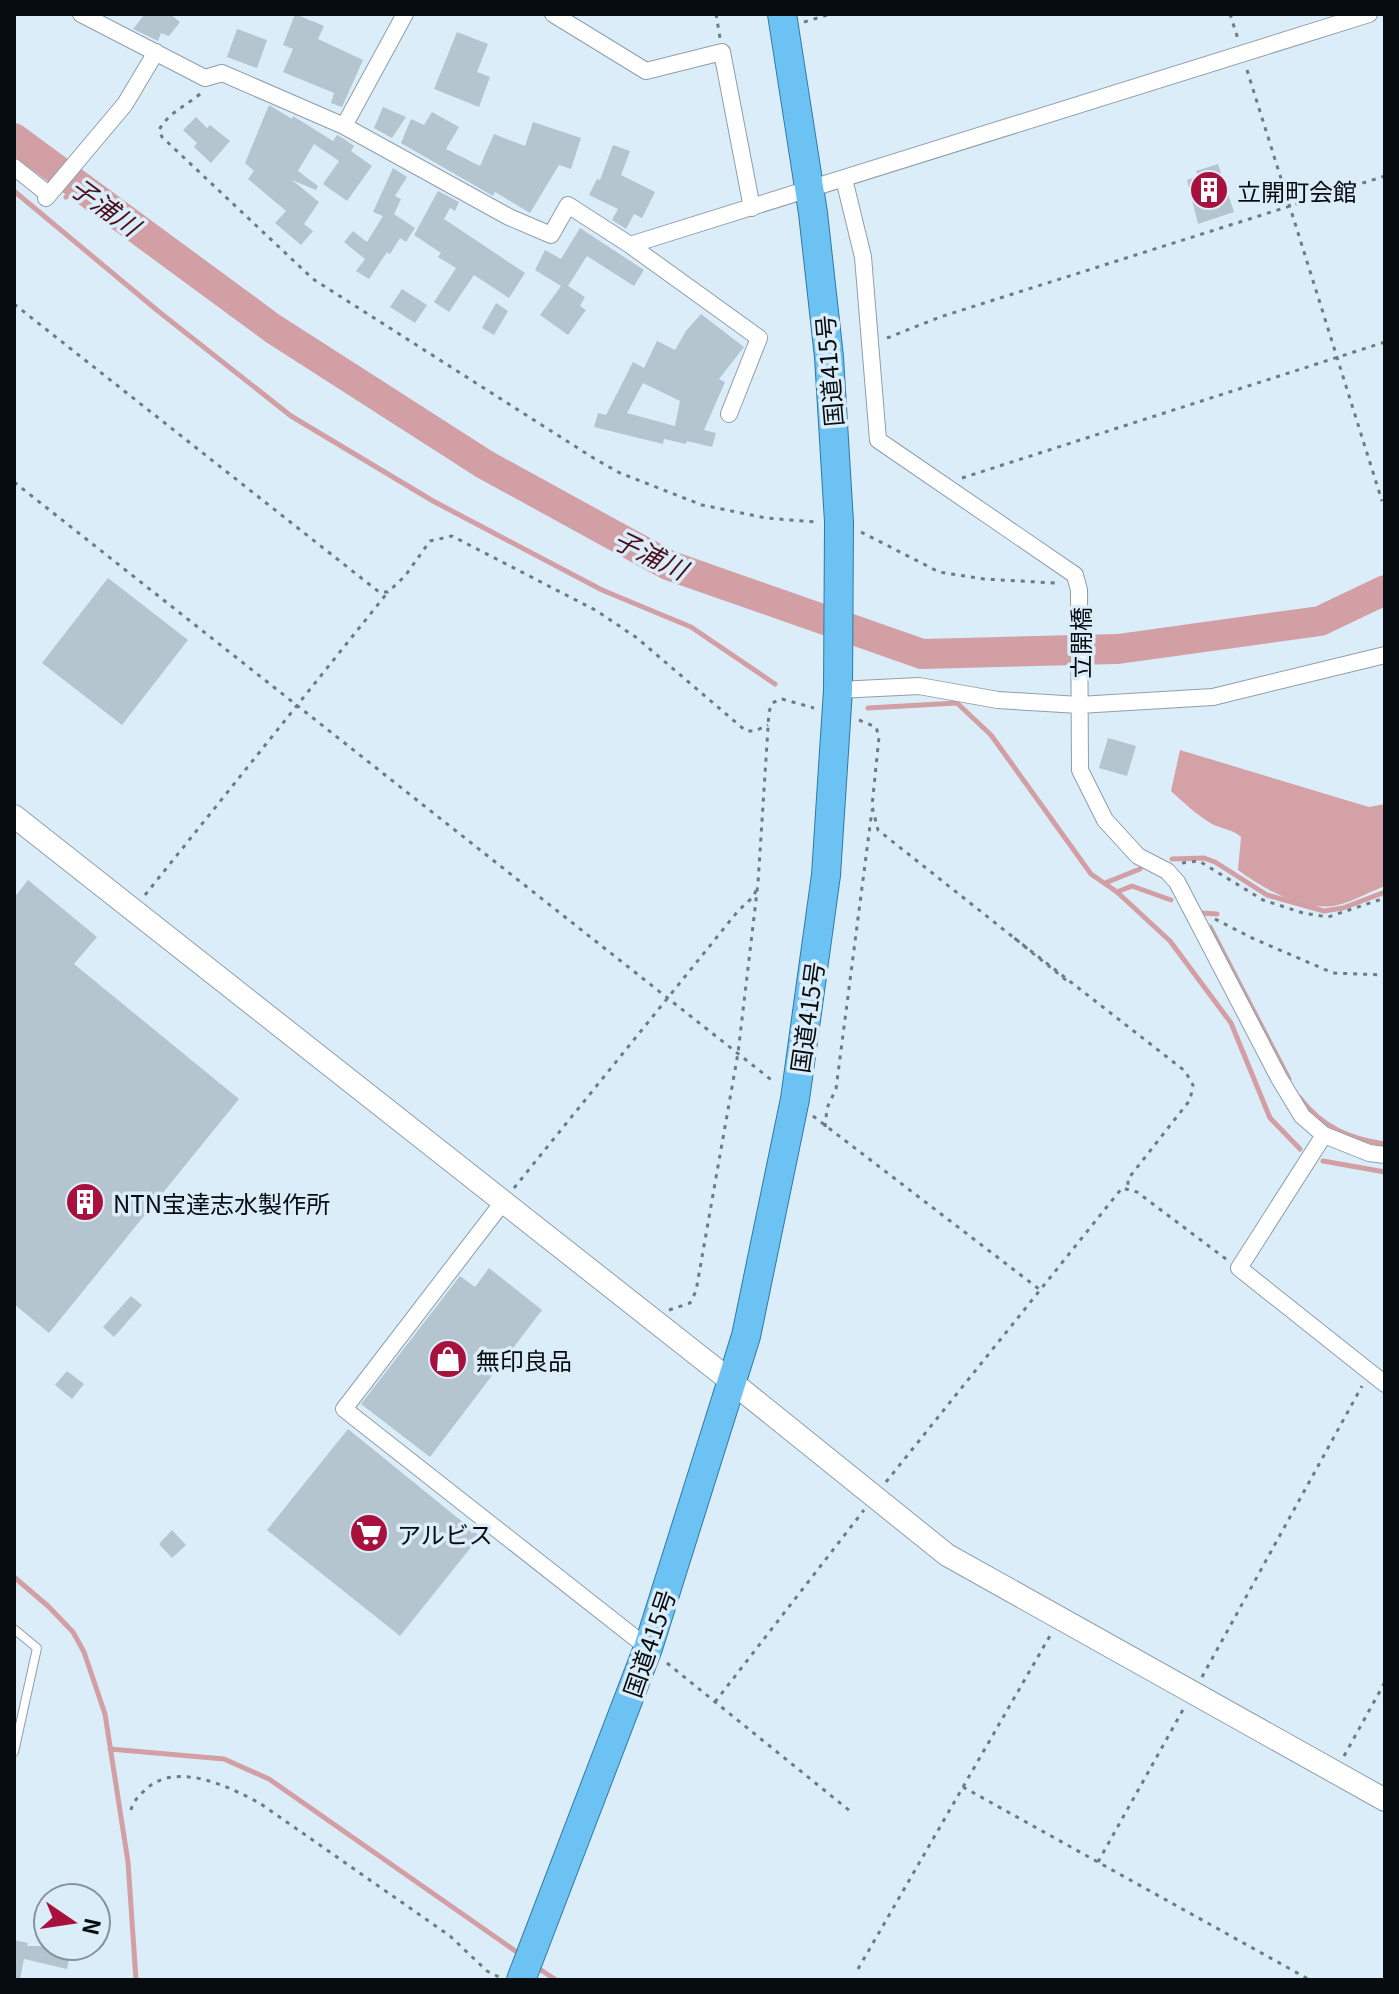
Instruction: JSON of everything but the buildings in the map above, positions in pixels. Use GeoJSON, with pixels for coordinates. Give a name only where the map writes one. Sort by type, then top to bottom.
{"type":"FeatureCollection","features":[{"type":"Feature","properties":{"kind":"highway","name":"国道415号"},"geometry":{"type":"LineString","coordinates":[[521,1980],[648,1648],[746,1336],[795,1099],[826,875],[839,529],[829,357],[811,190],[784,21]]}},
{"type":"Feature","properties":{"kind":"street"},"geometry":{"type":"LineString","coordinates":[[81,14],[104,20],[205,78],[222,73],[344,126],[509,217],[551,235],[568,205],[630,245],[759,338],[729,414]]}},
{"type":"Feature","properties":{"kind":"street"},"geometry":{"type":"LineString","coordinates":[[344,126],[405,14]]}},
{"type":"Feature","properties":{"kind":"street"},"geometry":{"type":"LineString","coordinates":[[553,14],[646,71],[722,52],[752,208]]}},
{"type":"Feature","properties":{"kind":"street"},"geometry":{"type":"LineString","coordinates":[[630,245],[1369,14]]}},
{"type":"Feature","properties":{"kind":"street"},"geometry":{"type":"LineString","coordinates":[[14,167],[48,194],[125,104],[156,52]]}},
{"type":"Feature","properties":{"kind":"street"},"geometry":{"type":"LineString","coordinates":[[844,179],[863,257],[878,440],[1069,572]]}},
{"type":"Feature","properties":{"kind":"street","name":"立開橋"},"geometry":{"type":"LineString","coordinates":[[1069,572],[1078,580],[1079,590],[1080,770],[1105,820],[1138,856],[1167,871]]}},
{"type":"Feature","properties":{"kind":"street"},"geometry":{"type":"LineString","coordinates":[[833,690],[919,686],[998,700],[1213,697],[1385,655]]}},
{"type":"Feature","properties":{"kind":"street"},"geometry":{"type":"LineString","coordinates":[[14,816],[947,1555],[1385,1800]]}},
{"type":"Feature","properties":{"kind":"street"},"geometry":{"type":"LineString","coordinates":[[1167,871],[1177,882],[1201,925],[1279,1078],[1302,1116],[1324,1135],[1369,1153],[1385,1155]]}},
{"type":"Feature","properties":{"kind":"street"},"geometry":{"type":"LineString","coordinates":[[1324,1135],[1239,1268],[1385,1384]]}},
{"type":"Feature","properties":{"kind":"street"},"geometry":{"type":"LineString","coordinates":[[503,1202],[344,1409],[648,1648]]}},
{"type":"Feature","properties":{"kind":"lane"},"geometry":{"type":"LineString","coordinates":[[14,1629],[37,1648],[14,1752]]}},
{"type":"Feature","properties":{"kind":"path"},"geometry":{"type":"LineString","coordinates":[[716,14],[722,52]]}},
{"type":"Feature","properties":{"kind":"path"},"geometry":{"type":"LineString","coordinates":[[784,21],[831,14]]}},
{"type":"Feature","properties":{"kind":"path"},"geometry":{"type":"LineString","coordinates":[[1230,14],[1382,501]]}},
{"type":"Feature","properties":{"kind":"path"},"geometry":{"type":"LineString","coordinates":[[205,78],[200,96],[179,107],[163,123],[159,130],[162,137],[313,279],[473,383],[620,473],[702,505],[861,532],[939,572],[984,579],[1051,583],[1063,582],[1069,572]]}},
{"type":"Feature","properties":{"kind":"path"},"geometry":{"type":"LineString","coordinates":[[870,344],[940,317],[1385,176]]}},
{"type":"Feature","properties":{"kind":"path"},"geometry":{"type":"LineString","coordinates":[[14,304],[379,592],[388,592]]}},
{"type":"Feature","properties":{"kind":"path"},"geometry":{"type":"LineString","coordinates":[[943,484],[1385,342]]}},
{"type":"Feature","properties":{"kind":"path"},"geometry":{"type":"LineString","coordinates":[[14,482],[795,1099]]}},
{"type":"Feature","properties":{"kind":"path"},"geometry":{"type":"LineString","coordinates":[[133,911],[388,592],[405,576],[430,541],[452,536],[597,611],[637,638],[746,731],[768,725]]}},
{"type":"Feature","properties":{"kind":"path"},"geometry":{"type":"LineString","coordinates":[[658,1324],[670,1309],[690,1303],[696,1291],[738,1053],[758,883],[772,703],[833,690]]}},
{"type":"Feature","properties":{"kind":"path"},"geometry":{"type":"LineString","coordinates":[[859,720],[876,727],[879,737],[836,1089],[827,1108],[825,1127],[1039,1289]]}},
{"type":"Feature","properties":{"kind":"path"},"geometry":{"type":"LineString","coordinates":[[872,810],[878,830],[1185,1071],[1193,1085],[1190,1100],[1128,1179],[1128,1189]]}},
{"type":"Feature","properties":{"kind":"path"},"geometry":{"type":"LineString","coordinates":[[1167,871],[1174,865],[1199,861],[1263,900],[1303,913],[1328,917],[1385,898]]}},
{"type":"Feature","properties":{"kind":"path"},"geometry":{"type":"LineString","coordinates":[[503,1202],[738,911],[754,896],[758,883]]}},
{"type":"Feature","properties":{"kind":"path"},"geometry":{"type":"LineString","coordinates":[[1201,925],[1214,919],[1333,973],[1385,975]]}},
{"type":"Feature","properties":{"kind":"path"},"geometry":{"type":"LineString","coordinates":[[1013,937],[1066,980]]}},
{"type":"Feature","properties":{"kind":"path"},"geometry":{"type":"LineString","coordinates":[[715,1702],[874,1496],[1122,1188],[1137,1192],[1239,1268]]}},
{"type":"Feature","properties":{"kind":"path"},"geometry":{"type":"LineString","coordinates":[[1098,1862],[1370,1372]]}},
{"type":"Feature","properties":{"kind":"path"},"geometry":{"type":"LineString","coordinates":[[858,1969],[1059,1619]]}},
{"type":"Feature","properties":{"kind":"path"},"geometry":{"type":"LineString","coordinates":[[648,1648],[850,1811]]}},
{"type":"Feature","properties":{"kind":"path"},"geometry":{"type":"LineString","coordinates":[[1335,1772],[1385,1682]]}},
{"type":"Feature","properties":{"kind":"path"},"geometry":{"type":"LineString","coordinates":[[131,1810],[133,1802],[162,1778],[184,1777],[214,1782],[239,1792],[261,1804],[450,1936],[487,1971],[505,1980]]}},
{"type":"Feature","properties":{"kind":"path"},"geometry":{"type":"LineString","coordinates":[[963,1787],[1310,1980]]}},
{"type":"Feature","properties":{"kind":"path"},"geometry":{"type":"LineString","coordinates":[[483,1980],[487,1971]]}},
{"type":"Feature","properties":{"kind":"shaded area"},"geometry":{"type":"Polygon","coordinates":[[[1180,750],[1369,807],[1385,804],[1385,886],[1338,905],[1311,906],[1272,892],[1238,870],[1241,837],[1206,820],[1171,791],[1180,750]]]}},
{"type":"Feature","properties":{"kind":"waterway","name":"子浦川"},"geometry":{"type":"LineString","coordinates":[[14,138],[272,328],[484,464],[668,565],[922,654],[1118,649],[1320,621],[1385,590]]}},
{"type":"Feature","properties":{"kind":"waterway"},"geometry":{"type":"LineString","coordinates":[[66,197],[81,187]]}},
{"type":"Feature","properties":{"kind":"waterway"},"geometry":{"type":"LineString","coordinates":[[14,191],[291,416],[433,501],[602,590],[691,627],[775,684]]}},
{"type":"Feature","properties":{"kind":"waterway"},"geometry":{"type":"LineString","coordinates":[[868,708],[957,703],[991,735],[1091,874],[1117,892],[1170,941],[1231,1023],[1270,1118],[1300,1149]]}},
{"type":"Feature","properties":{"kind":"waterway"},"geometry":{"type":"LineString","coordinates":[[1172,859],[1204,858],[1267,895],[1324,911],[1343,908],[1385,892]]}},
{"type":"Feature","properties":{"kind":"waterway"},"geometry":{"type":"LineString","coordinates":[[1105,883],[1140,869]]}},
{"type":"Feature","properties":{"kind":"waterway"},"geometry":{"type":"LineString","coordinates":[[1117,892],[1132,886],[1171,900]]}},
{"type":"Feature","properties":{"kind":"waterway"},"geometry":{"type":"LineString","coordinates":[[1201,913],[1217,914]]}},
{"type":"Feature","properties":{"kind":"waterway"},"geometry":{"type":"LineString","coordinates":[[1210,927],[1289,1079]]}},
{"type":"Feature","properties":{"kind":"waterway"},"geometry":{"type":"LineString","coordinates":[[1300,1098],[1318,1117],[1337,1130],[1385,1144]]}},
{"type":"Feature","properties":{"kind":"waterway"},"geometry":{"type":"LineString","coordinates":[[1323,1161],[1385,1172]]}},
{"type":"Feature","properties":{"kind":"waterway"},"geometry":{"type":"LineString","coordinates":[[14,1577],[73,1632],[84,1652],[105,1714],[128,1862],[136,1980]]}},
{"type":"Feature","properties":{"kind":"waterway"},"geometry":{"type":"LineString","coordinates":[[110,1749],[224,1759],[269,1779],[521,1955]]}},
{"type":"Feature","properties":{"kind":"waterway"},"geometry":{"type":"LineString","coordinates":[[535,1966],[556,1980]]}},
{"type":"Feature","properties":{"kind":"place","name":"立開町会館"},"geometry":{"type":"Point","coordinates":[1209,190]}},
{"type":"Feature","properties":{"kind":"place","name":"NTN宝達志水製作所"},"geometry":{"type":"Point","coordinates":[85,1202]}},
{"type":"Feature","properties":{"kind":"place","name":"無印良品"},"geometry":{"type":"Point","coordinates":[448,1359]}},
{"type":"Feature","properties":{"kind":"place","name":"アルビス"},"geometry":{"type":"Point","coordinates":[369,1533]}}]}
